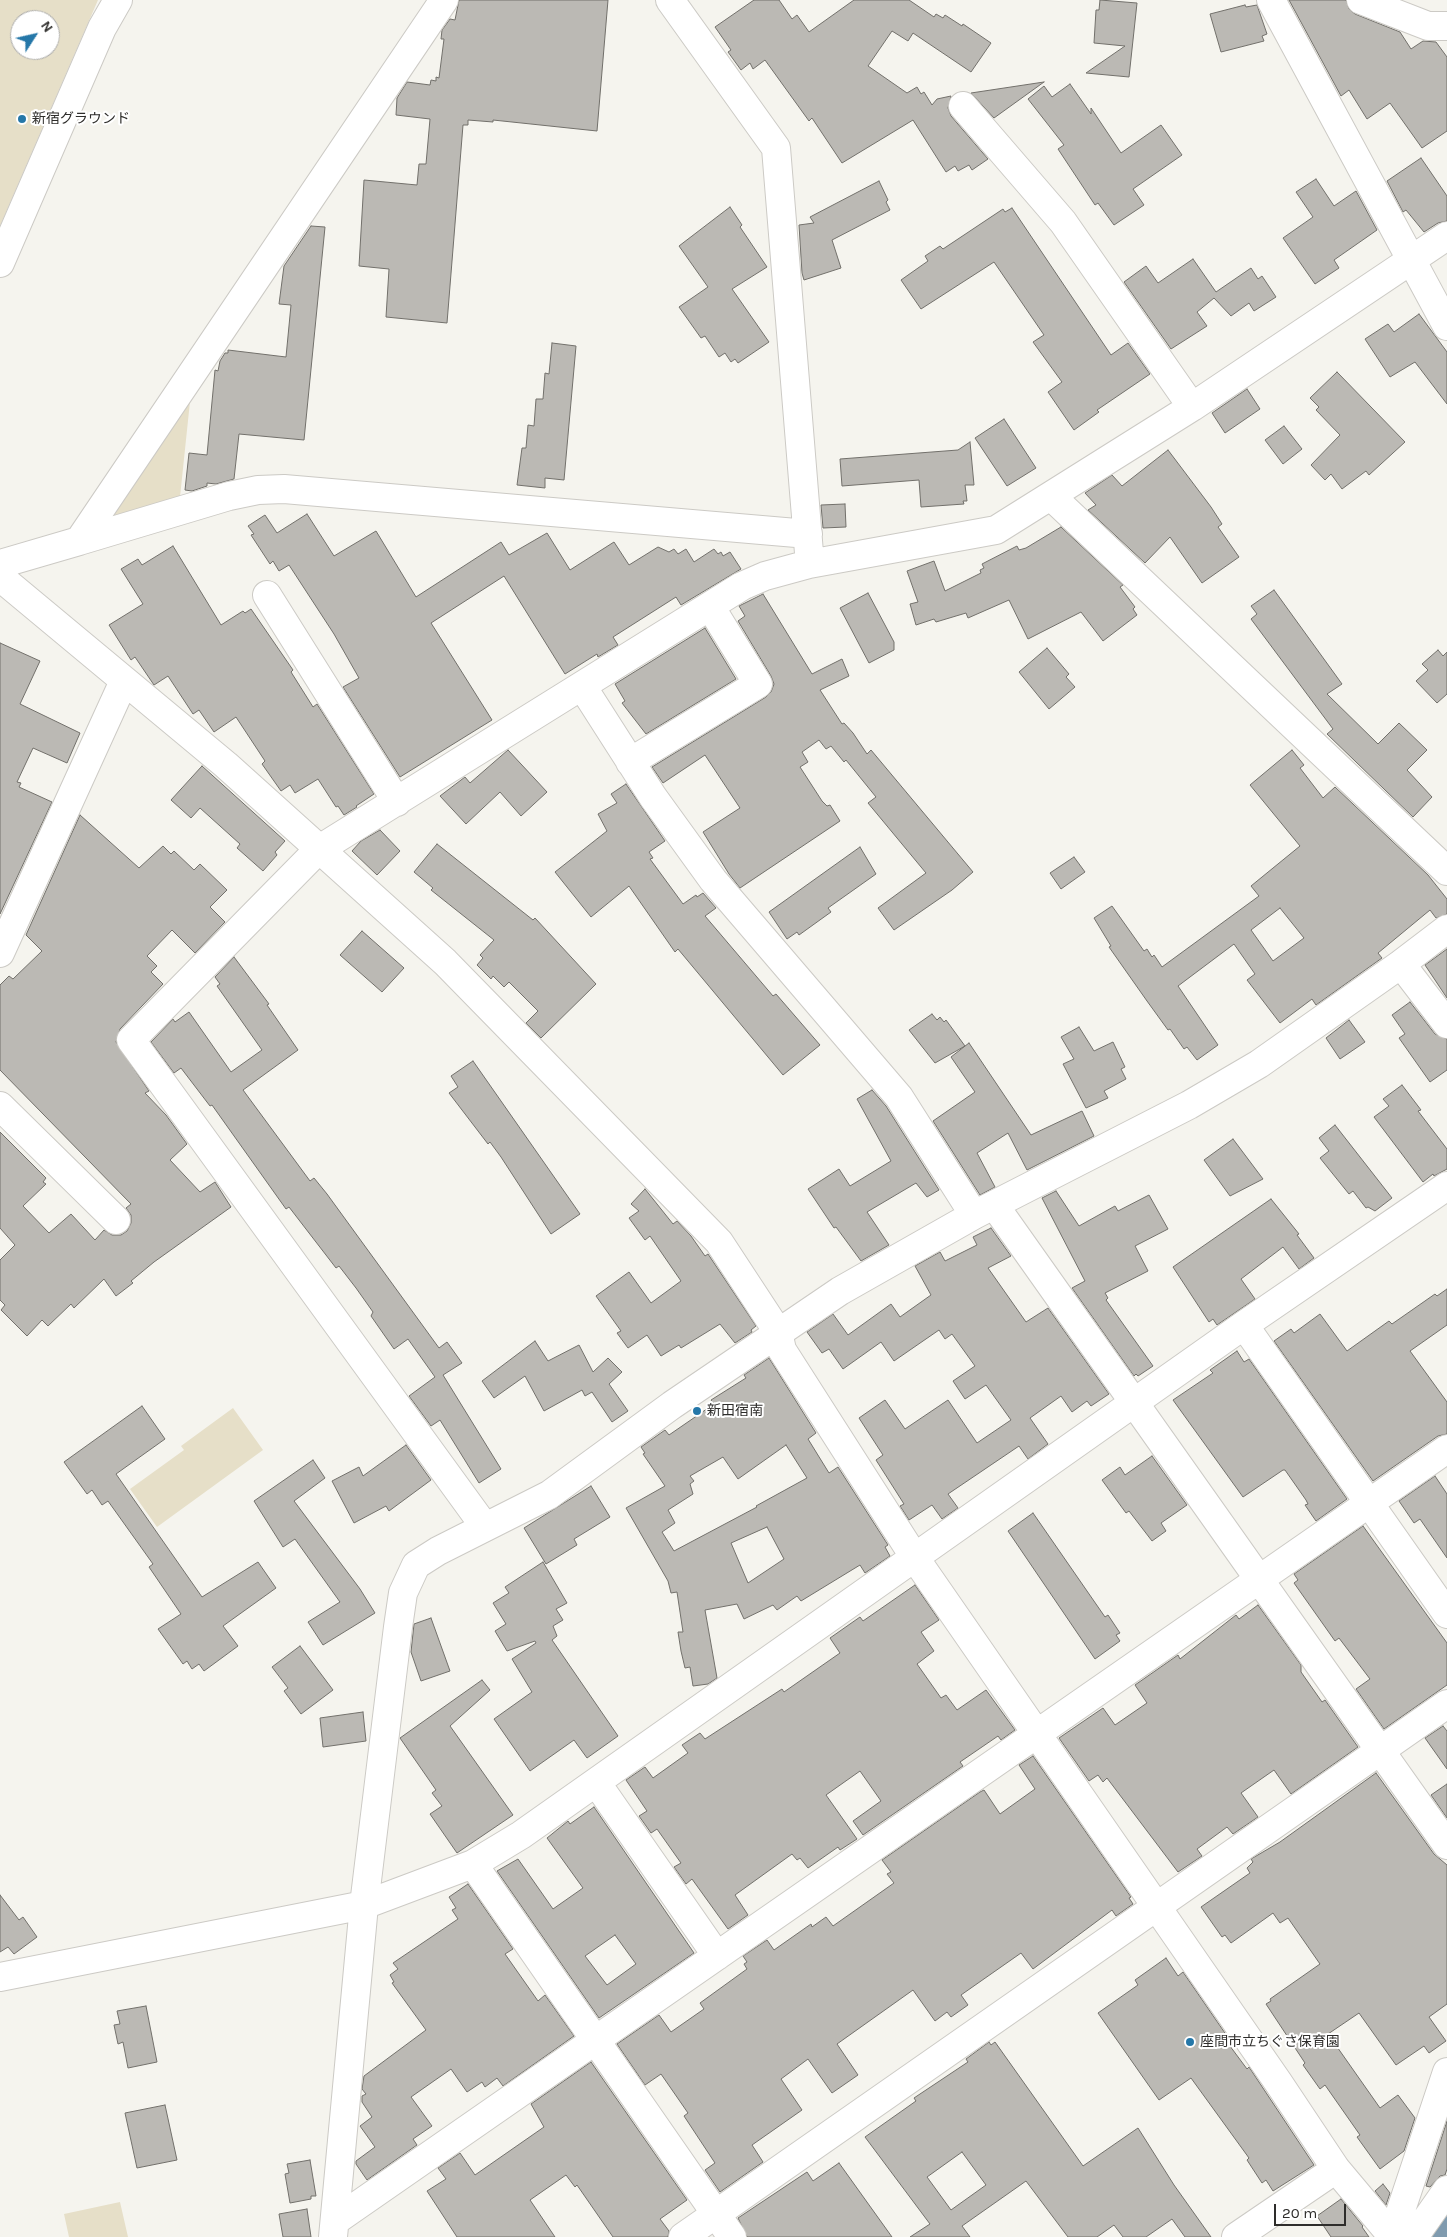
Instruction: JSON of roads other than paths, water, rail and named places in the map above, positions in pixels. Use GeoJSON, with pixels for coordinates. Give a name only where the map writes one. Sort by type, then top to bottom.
{"type":"FeatureCollection","features":[{"type":"Feature","properties":{"kind":"street"},"geometry":{"type":"LineString","coordinates":[[0,263],[102,28],[118,0]]}},
{"type":"Feature","properties":{"kind":"street"},"geometry":{"type":"LineString","coordinates":[[79,541],[444,0]]}},
{"type":"Feature","properties":{"kind":"street"},"geometry":{"type":"LineString","coordinates":[[670,0],[776,148],[809,564]]}},
{"type":"Feature","properties":{"kind":"street"},"geometry":{"type":"LineString","coordinates":[[1271,0],[1447,326]]}},
{"type":"Feature","properties":{"kind":"street"},"geometry":{"type":"LineString","coordinates":[[1361,0],[1428,26],[1447,26]]}},
{"type":"Feature","properties":{"kind":"street"},"geometry":{"type":"LineString","coordinates":[[962,106],[1063,222],[1192,407]]}},
{"type":"Feature","properties":{"kind":"street"},"geometry":{"type":"LineString","coordinates":[[485,1528],[131,1040],[318,850],[749,582],[809,564],[996,530],[1052,497],[1192,407],[1447,236]]}},
{"type":"Feature","properties":{"kind":"street"},"geometry":{"type":"LineString","coordinates":[[0,564],[229,496],[258,490],[284,489],[808,534]]}},
{"type":"Feature","properties":{"kind":"street"},"geometry":{"type":"LineString","coordinates":[[1052,497],[1300,734],[1447,871]]}},
{"type":"Feature","properties":{"kind":"street"},"geometry":{"type":"LineString","coordinates":[[0,577],[226,765],[444,962],[719,1242],[778,1332],[782,1350],[915,1558],[1038,1733],[1336,2169],[1398,2237]]}},
{"type":"Feature","properties":{"kind":"street"},"geometry":{"type":"LineString","coordinates":[[268,594],[397,802]]}},
{"type":"Feature","properties":{"kind":"street"},"geometry":{"type":"LineString","coordinates":[[630,762],[758,684],[710,606]]}},
{"type":"Feature","properties":{"kind":"street"},"geometry":{"type":"LineString","coordinates":[[0,953],[124,682]]}},
{"type":"Feature","properties":{"kind":"street"},"geometry":{"type":"LineString","coordinates":[[582,686],[630,762],[714,880],[899,1097],[984,1211],[1134,1402],[1447,1845]]}},
{"type":"Feature","properties":{"kind":"street"},"geometry":{"type":"LineString","coordinates":[[334,2229],[364,1906],[403,1593],[416,1566],[549,1496],[672,1405],[840,1291],[984,1211],[1189,1105],[1259,1064],[1401,964],[1447,929]]}},
{"type":"Feature","properties":{"kind":"street"},"geometry":{"type":"LineString","coordinates":[[1401,964],[1447,1024]]}},
{"type":"Feature","properties":{"kind":"street"},"geometry":{"type":"LineString","coordinates":[[0,1106],[116,1220]]}},
{"type":"Feature","properties":{"kind":"street"},"geometry":{"type":"LineString","coordinates":[[0,1977],[364,1906],[473,1864],[520,1835],[1134,1402],[1447,1186]]}},
{"type":"Feature","properties":{"kind":"street"},"geometry":{"type":"LineString","coordinates":[[1244,1325],[1447,1614]]}},
{"type":"Feature","properties":{"kind":"street"},"geometry":{"type":"LineString","coordinates":[[334,2229],[594,2041],[1447,1449]]}},
{"type":"Feature","properties":{"kind":"street"},"geometry":{"type":"LineString","coordinates":[[683,2237],[1447,1704]]}},
{"type":"Feature","properties":{"kind":"street"},"geometry":{"type":"LineString","coordinates":[[596,1782],[717,1956]]}},
{"type":"Feature","properties":{"kind":"street"},"geometry":{"type":"LineString","coordinates":[[473,1864],[594,2041],[732,2237]]}},
{"type":"Feature","properties":{"kind":"street"},"geometry":{"type":"LineString","coordinates":[[1398,2237],[1447,2072]]}},
{"type":"Feature","properties":{"kind":"street"},"geometry":{"type":"LineString","coordinates":[[1236,2237],[1336,2169]]}},
{"type":"Feature","properties":{"kind":"street"},"geometry":{"type":"LineString","coordinates":[[1398,2237],[1447,2190]]}},
{"type":"Feature","properties":{"kind":"waterway"},"geometry":{"type":"LineString","coordinates":[[1441,2237],[1447,2229]]}},
{"type":"Feature","properties":{"kind":"place","name":"新宿グラウンド"},"geometry":{"type":"Point","coordinates":[22,119]}},
{"type":"Feature","properties":{"kind":"place","name":"新田宿南"},"geometry":{"type":"Point","coordinates":[697,1411]}},
{"type":"Feature","properties":{"kind":"place","name":"座間市立ちぐさ保育園"},"geometry":{"type":"Point","coordinates":[1190,2042]}}]}
